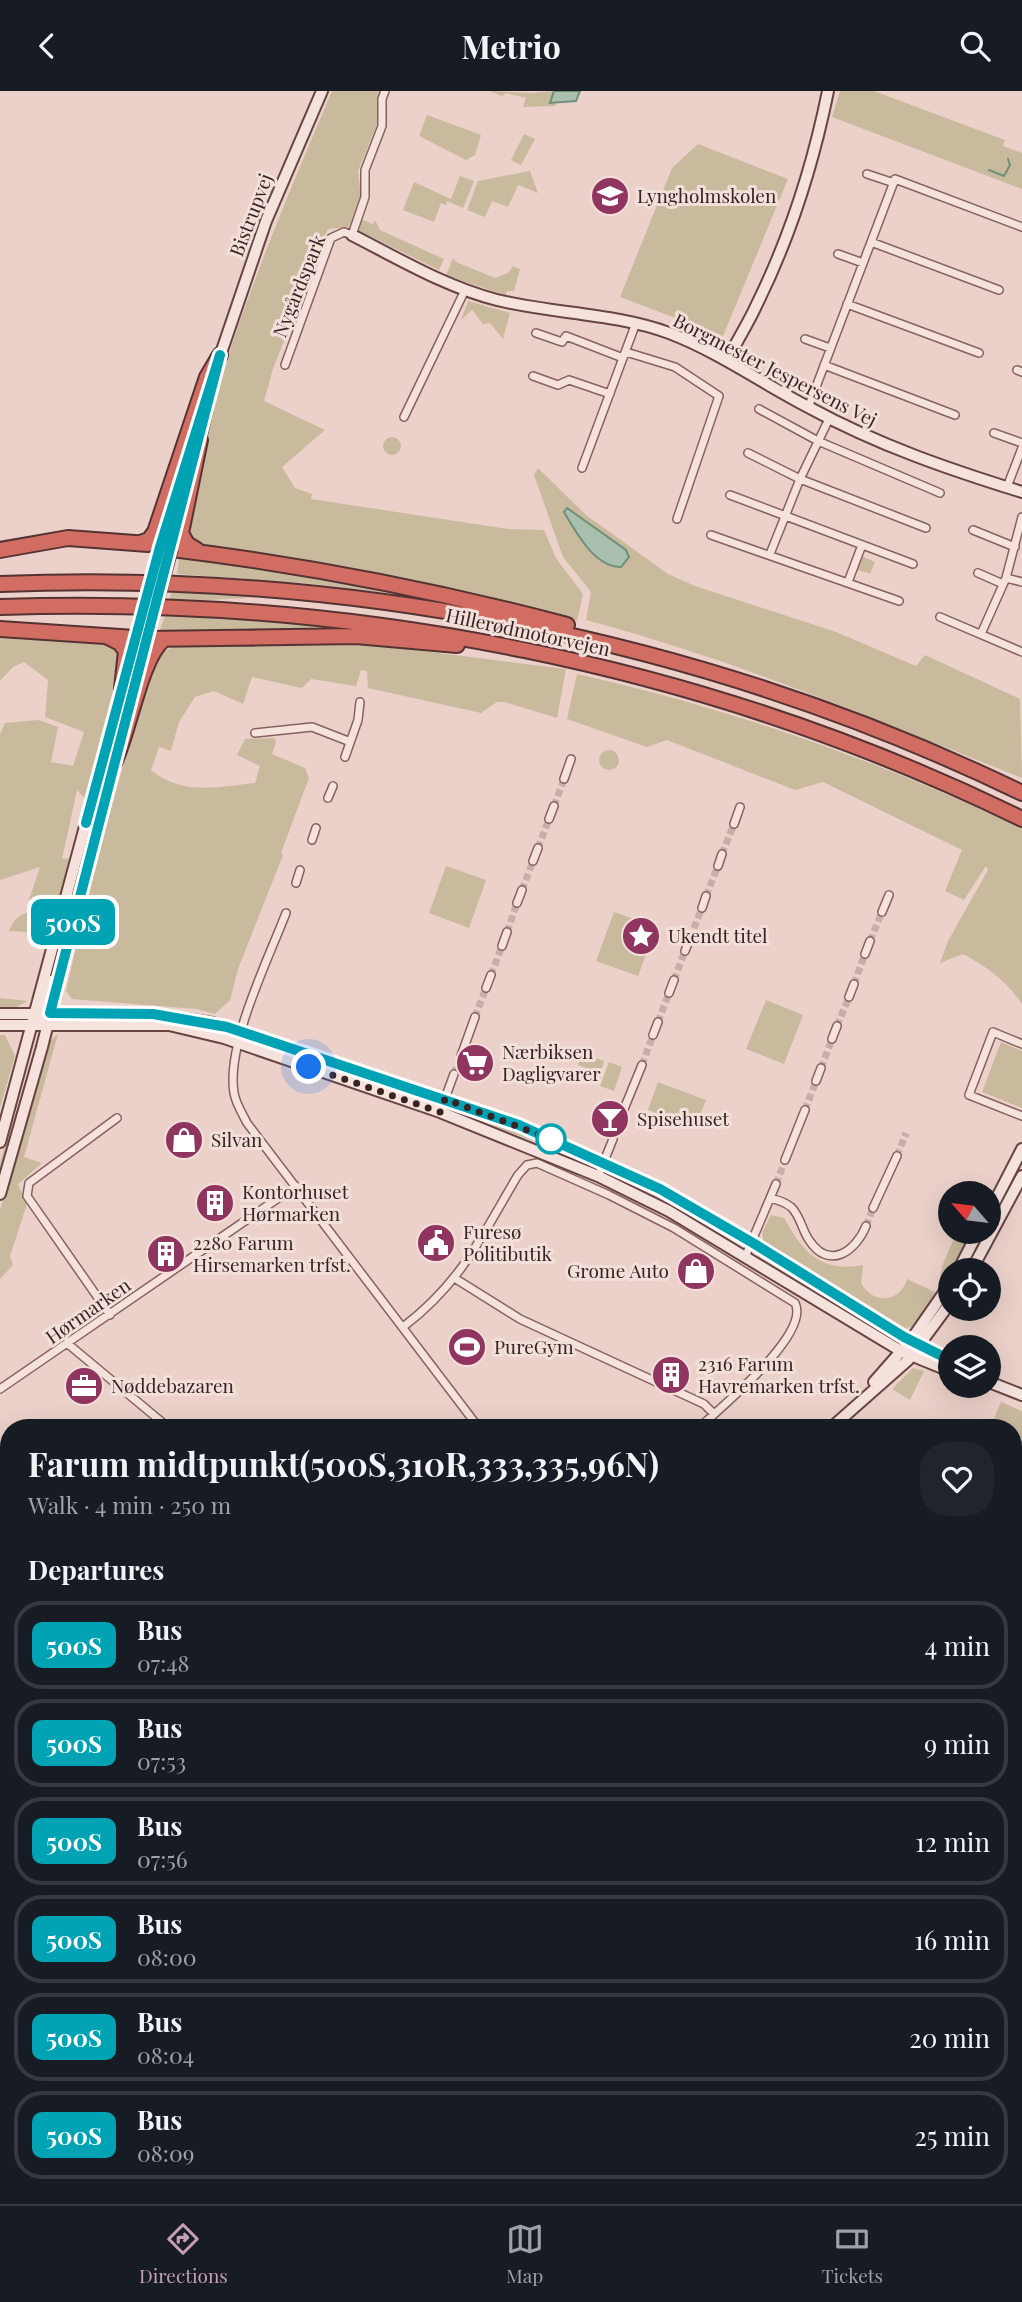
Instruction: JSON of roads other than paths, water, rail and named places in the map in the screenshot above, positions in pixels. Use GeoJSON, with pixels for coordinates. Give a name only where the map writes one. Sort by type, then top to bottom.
{"type":"FeatureCollection","features":[{"type":"Feature","properties":{"kind":"highway"},"geometry":{"type":"LineString","coordinates":[[140,543],[149,540],[155,532],[203,388],[220,355]]}},
{"type":"Feature","properties":{"kind":"highway"},"geometry":{"type":"LineString","coordinates":[[200,440],[181,533],[187,544],[202,552]]}},
{"type":"Feature","properties":{"kind":"highway"},"geometry":{"type":"LineString","coordinates":[[0,550],[68,538],[140,543],[202,552],[516,612],[617,638],[691,666]]}},
{"type":"Feature","properties":{"kind":"highway","name":"Hillerødmotorvejen"},"geometry":{"type":"LineString","coordinates":[[0,584],[138,581],[319,593],[494,619],[691,666],[857,722],[1022,793]]}},
{"type":"Feature","properties":{"kind":"highway","name":"Hillerødmotorvejen"},"geometry":{"type":"LineString","coordinates":[[0,607],[145,605],[318,616],[450,635],[553,655],[716,698],[799,725],[948,785],[1022,819]]}},
{"type":"Feature","properties":{"kind":"highway"},"geometry":{"type":"LineString","coordinates":[[0,629],[141,639],[356,636],[553,655]]}},
{"type":"Feature","properties":{"kind":"highway"},"geometry":{"type":"LineString","coordinates":[[107,636],[120,643],[126,651],[122,689]]}},
{"type":"Feature","properties":{"kind":"highway"},"geometry":{"type":"LineString","coordinates":[[113,765],[123,745],[152,654],[164,639]]}},
{"type":"Feature","properties":{"kind":"street","name":"Bistrupvej"},"geometry":{"type":"LineString","coordinates":[[141,639],[220,355],[266,221],[322,91]]}},
{"type":"Feature","properties":{"kind":"street"},"geometry":{"type":"LineString","coordinates":[[352,235],[365,197],[365,170],[382,126],[382,99],[386,91]]}},
{"type":"Feature","properties":{"kind":"street"},"geometry":{"type":"LineString","coordinates":[[727,361],[757,306],[791,227],[809,171],[828,91]]}},
{"type":"Feature","properties":{"kind":"street"},"geometry":{"type":"LineString","coordinates":[[867,174],[894,183]]}},
{"type":"Feature","properties":{"kind":"street"},"geometry":{"type":"LineString","coordinates":[[808,408],[895,179],[1022,227]]}},
{"type":"Feature","properties":{"kind":"street","name":"Nygårdspark"},"geometry":{"type":"LineString","coordinates":[[285,365],[331,238],[344,232],[352,235]]}},
{"type":"Feature","properties":{"kind":"street","name":"Borgmester Jespersens Vej"},"geometry":{"type":"LineString","coordinates":[[352,235],[465,290],[521,305],[636,323],[689,341],[830,419],[925,461],[1022,492]]}},
{"type":"Feature","properties":{"kind":"street"},"geometry":{"type":"LineString","coordinates":[[871,241],[999,290]]}},
{"type":"Feature","properties":{"kind":"street"},"geometry":{"type":"LineString","coordinates":[[838,254],[863,263]]}},
{"type":"Feature","properties":{"kind":"street"},"geometry":{"type":"LineString","coordinates":[[404,417],[465,290]]}},
{"type":"Feature","properties":{"kind":"street"},"geometry":{"type":"LineString","coordinates":[[847,304],[979,353]]}},
{"type":"Feature","properties":{"kind":"street"},"geometry":{"type":"LineString","coordinates":[[582,468],[636,323]]}},
{"type":"Feature","properties":{"kind":"street"},"geometry":{"type":"LineString","coordinates":[[536,333],[562,342],[566,336],[624,355],[675,367],[719,396],[677,519]]}},
{"type":"Feature","properties":{"kind":"street"},"geometry":{"type":"LineString","coordinates":[[805,339],[831,348]]}},
{"type":"Feature","properties":{"kind":"street","name":"Bistrupvej"},"geometry":{"type":"LineString","coordinates":[[166,548],[200,440],[220,355]]}},
{"type":"Feature","properties":{"kind":"street"},"geometry":{"type":"LineString","coordinates":[[824,365],[955,415]]}},
{"type":"Feature","properties":{"kind":"street"},"geometry":{"type":"LineString","coordinates":[[533,376],[558,385],[569,380],[610,394]]}},
{"type":"Feature","properties":{"kind":"street"},"geometry":{"type":"LineString","coordinates":[[760,409],[818,442],[940,493]]}},
{"type":"Feature","properties":{"kind":"street"},"geometry":{"type":"LineString","coordinates":[[770,554],[800,479],[830,419]]}},
{"type":"Feature","properties":{"kind":"street"},"geometry":{"type":"LineString","coordinates":[[994,433],[1022,446],[1007,487]]}},
{"type":"Feature","properties":{"kind":"street"},"geometry":{"type":"LineString","coordinates":[[748,453],[800,479],[926,528]]}},
{"type":"Feature","properties":{"kind":"street"},"geometry":{"type":"LineString","coordinates":[[730,495],[913,564]]}},
{"type":"Feature","properties":{"kind":"street"},"geometry":{"type":"LineString","coordinates":[[981,634],[1018,543],[1022,517]]}},
{"type":"Feature","properties":{"kind":"street"},"geometry":{"type":"LineString","coordinates":[[973,530],[1018,543]]}},
{"type":"Feature","properties":{"kind":"street"},"geometry":{"type":"LineString","coordinates":[[711,535],[899,601]]}},
{"type":"Feature","properties":{"kind":"street"},"geometry":{"type":"LineString","coordinates":[[848,582],[862,545]]}},
{"type":"Feature","properties":{"kind":"street"},"geometry":{"type":"LineString","coordinates":[[978,573],[1004,581],[1022,582]]}},
{"type":"Feature","properties":{"kind":"street"},"geometry":{"type":"LineString","coordinates":[[940,617],[1022,652]]}},
{"type":"Feature","properties":{"kind":"street"},"geometry":{"type":"LineString","coordinates":[[0,1194],[19,1128],[57,930],[122,689],[141,639]]}},
{"type":"Feature","properties":{"kind":"street"},"geometry":{"type":"LineString","coordinates":[[0,1142],[41,1019],[113,765],[141,639]]}},
{"type":"Feature","properties":{"kind":"street"},"geometry":{"type":"LineString","coordinates":[[345,757],[348,741],[358,720],[360,702]]}},
{"type":"Feature","properties":{"kind":"street"},"geometry":{"type":"LineString","coordinates":[[255,733],[312,727],[348,741]]}},
{"type":"Feature","properties":{"kind":"street"},"geometry":{"type":"LineString","coordinates":[[564,779],[571,759]]}},
{"type":"Feature","properties":{"kind":"street"},"geometry":{"type":"LineString","coordinates":[[328,798],[333,786]]}},
{"type":"Feature","properties":{"kind":"street"},"geometry":{"type":"LineString","coordinates":[[549,819],[554,806]]}},
{"type":"Feature","properties":{"kind":"street"},"geometry":{"type":"LineString","coordinates":[[734,824],[740,807]]}},
{"type":"Feature","properties":{"kind":"street"},"geometry":{"type":"LineString","coordinates":[[312,840],[316,828]]}},
{"type":"Feature","properties":{"kind":"street"},"geometry":{"type":"LineString","coordinates":[[533,861],[538,848]]}},
{"type":"Feature","properties":{"kind":"street"},"geometry":{"type":"LineString","coordinates":[[718,866],[722,854]]}},
{"type":"Feature","properties":{"kind":"street"},"geometry":{"type":"LineString","coordinates":[[296,883],[300,870]]}},
{"type":"Feature","properties":{"kind":"street"},"geometry":{"type":"LineString","coordinates":[[517,903],[522,890]]}},
{"type":"Feature","properties":{"kind":"street"},"geometry":{"type":"LineString","coordinates":[[882,912],[888,895]]}},
{"type":"Feature","properties":{"kind":"street"},"geometry":{"type":"LineString","coordinates":[[702,908],[706,897]]}},
{"type":"Feature","properties":{"kind":"street"},"geometry":{"type":"LineString","coordinates":[[286,913],[239,1043],[233,1079],[238,1106],[247,1123],[472,1419]]}},
{"type":"Feature","properties":{"kind":"street"},"geometry":{"type":"LineString","coordinates":[[502,946],[506,932]]}},
{"type":"Feature","properties":{"kind":"street"},"geometry":{"type":"LineString","coordinates":[[685,951],[690,938]]}},
{"type":"Feature","properties":{"kind":"street"},"geometry":{"type":"LineString","coordinates":[[865,954],[870,941]]}},
{"type":"Feature","properties":{"kind":"street"},"geometry":{"type":"LineString","coordinates":[[486,988],[491,975]]}},
{"type":"Feature","properties":{"kind":"street"},"geometry":{"type":"LineString","coordinates":[[669,993],[674,980]]}},
{"type":"Feature","properties":{"kind":"street"},"geometry":{"type":"LineString","coordinates":[[849,996],[854,984]]}},
{"type":"Feature","properties":{"kind":"street"},"geometry":{"type":"LineString","coordinates":[[0,1014],[41,1019],[169,1025],[239,1043],[440,1112],[598,1176],[746,1255],[906,1354],[938,1366]]}},
{"type":"Feature","properties":{"kind":"street"},"geometry":{"type":"LineString","coordinates":[[0,1025],[41,1019],[153,1014],[189,1018],[242,1031],[445,1099],[519,1125],[660,1189],[938,1354]]}},
{"type":"Feature","properties":{"kind":"street"},"geometry":{"type":"LineString","coordinates":[[461,1056],[475,1017]]}},
{"type":"Feature","properties":{"kind":"street"},"geometry":{"type":"LineString","coordinates":[[653,1035],[658,1022]]}},
{"type":"Feature","properties":{"kind":"street"},"geometry":{"type":"LineString","coordinates":[[832,1039],[837,1026]]}},
{"type":"Feature","properties":{"kind":"street"},"geometry":{"type":"LineString","coordinates":[[1022,1044],[993,1032],[969,1095],[1022,1116]]}},
{"type":"Feature","properties":{"kind":"street"},"geometry":{"type":"LineString","coordinates":[[624,1109],[642,1065]]}},
{"type":"Feature","properties":{"kind":"street"},"geometry":{"type":"LineString","coordinates":[[816,1081],[821,1068]]}},
{"type":"Feature","properties":{"kind":"street"},"geometry":{"type":"LineString","coordinates":[[440,1112],[454,1073]]}},
{"type":"Feature","properties":{"kind":"street"},"geometry":{"type":"LineString","coordinates":[[785,1160],[805,1110]]}},
{"type":"Feature","properties":{"kind":"street"},"geometry":{"type":"LineString","coordinates":[[110,1315],[27,1196],[27,1190],[29,1184],[117,1118]]}},
{"type":"Feature","properties":{"kind":"street"},"geometry":{"type":"LineString","coordinates":[[598,1176],[613,1139]]}},
{"type":"Feature","properties":{"kind":"street"},"geometry":{"type":"LineString","coordinates":[[1001,1190],[1022,1150]]}},
{"type":"Feature","properties":{"kind":"street"},"geometry":{"type":"LineString","coordinates":[[873,1208],[897,1156]]}},
{"type":"Feature","properties":{"kind":"street"},"geometry":{"type":"LineString","coordinates":[[403,1327],[433,1303],[456,1279],[518,1175],[527,1165],[537,1163],[674,1228],[790,1298],[799,1309],[795,1325],[786,1341],[709,1419]]}},
{"type":"Feature","properties":{"kind":"street"},"geometry":{"type":"LineString","coordinates":[[978,1258],[1022,1176]]}},
{"type":"Feature","properties":{"kind":"street"},"geometry":{"type":"LineString","coordinates":[[746,1255],[776,1184]]}},
{"type":"Feature","properties":{"kind":"street","name":"Hørmarken"},"geometry":{"type":"LineString","coordinates":[[0,1389],[296,1186]]}},
{"type":"Feature","properties":{"kind":"street"},"geometry":{"type":"LineString","coordinates":[[771,1198],[793,1209],[810,1242],[828,1254],[847,1253],[854,1249],[866,1226]]}},
{"type":"Feature","properties":{"kind":"street"},"geometry":{"type":"LineString","coordinates":[[456,1279],[520,1319],[704,1404],[714,1414]]}},
{"type":"Feature","properties":{"kind":"street"},"geometry":{"type":"LineString","coordinates":[[916,1343],[938,1305]]}},
{"type":"Feature","properties":{"kind":"street"},"geometry":{"type":"LineString","coordinates":[[841,1419],[906,1354],[938,1317]]}},
{"type":"Feature","properties":{"kind":"street"},"geometry":{"type":"LineString","coordinates":[[68,1344],[158,1419]]}},
{"type":"Feature","properties":{"kind":"street"},"geometry":{"type":"LineString","coordinates":[[1001,1387],[1022,1395]]}},
{"type":"Feature","properties":{"kind":"waterway"},"geometry":{"type":"LineString","coordinates":[[989,170],[1004,176],[1010,165],[1008,159]]}},
{"type":"Feature","properties":{"kind":"tunnel"},"geometry":{"type":"LineString","coordinates":[[554,806],[564,779]]}},
{"type":"Feature","properties":{"kind":"tunnel"},"geometry":{"type":"LineString","coordinates":[[538,848],[549,819]]}},
{"type":"Feature","properties":{"kind":"tunnel"},"geometry":{"type":"LineString","coordinates":[[722,854],[734,824]]}},
{"type":"Feature","properties":{"kind":"tunnel"},"geometry":{"type":"LineString","coordinates":[[522,890],[533,861]]}},
{"type":"Feature","properties":{"kind":"tunnel"},"geometry":{"type":"LineString","coordinates":[[706,896],[718,866]]}},
{"type":"Feature","properties":{"kind":"tunnel"},"geometry":{"type":"LineString","coordinates":[[507,932],[517,903]]}},
{"type":"Feature","properties":{"kind":"tunnel"},"geometry":{"type":"LineString","coordinates":[[690,938],[702,908]]}},
{"type":"Feature","properties":{"kind":"tunnel"},"geometry":{"type":"LineString","coordinates":[[870,941],[882,912]]}},
{"type":"Feature","properties":{"kind":"tunnel"},"geometry":{"type":"LineString","coordinates":[[491,975],[502,946]]}},
{"type":"Feature","properties":{"kind":"tunnel"},"geometry":{"type":"LineString","coordinates":[[674,980],[685,951]]}},
{"type":"Feature","properties":{"kind":"tunnel"},"geometry":{"type":"LineString","coordinates":[[854,984],[865,954]]}},
{"type":"Feature","properties":{"kind":"tunnel"},"geometry":{"type":"LineString","coordinates":[[475,1017],[486,988]]}},
{"type":"Feature","properties":{"kind":"tunnel"},"geometry":{"type":"LineString","coordinates":[[658,1022],[669,993]]}},
{"type":"Feature","properties":{"kind":"tunnel"},"geometry":{"type":"LineString","coordinates":[[837,1026],[849,997]]}},
{"type":"Feature","properties":{"kind":"tunnel"},"geometry":{"type":"LineString","coordinates":[[642,1065],[653,1035]]}},
{"type":"Feature","properties":{"kind":"tunnel"},"geometry":{"type":"LineString","coordinates":[[821,1068],[832,1039]]}},
{"type":"Feature","properties":{"kind":"tunnel"},"geometry":{"type":"LineString","coordinates":[[454,1074],[461,1056]]}},
{"type":"Feature","properties":{"kind":"tunnel"},"geometry":{"type":"LineString","coordinates":[[805,1110],[816,1081]]}},
{"type":"Feature","properties":{"kind":"tunnel"},"geometry":{"type":"LineString","coordinates":[[613,1139],[624,1109]]}},
{"type":"Feature","properties":{"kind":"tunnel"},"geometry":{"type":"LineString","coordinates":[[897,1156],[906,1133]]}},
{"type":"Feature","properties":{"kind":"tunnel"},"geometry":{"type":"LineString","coordinates":[[776,1184],[785,1160]]}},
{"type":"Feature","properties":{"kind":"tunnel"},"geometry":{"type":"LineString","coordinates":[[866,1226],[873,1208]]}},
{"type":"Feature","properties":{"kind":"place","name":"Lyngholmskolen"},"geometry":{"type":"Point","coordinates":[610,196]}},
{"type":"Feature","properties":{"kind":"place","name":"Ukendt titel"},"geometry":{"type":"Point","coordinates":[641,936]}},
{"type":"Feature","properties":{"kind":"place","name":"Nærbiksen Dagligvarer"},"geometry":{"type":"Point","coordinates":[475,1063]}},
{"type":"Feature","properties":{"kind":"place","name":"Spisehuset"},"geometry":{"type":"Point","coordinates":[610,1119]}},
{"type":"Feature","properties":{"kind":"place","name":"Silvan"},"geometry":{"type":"Point","coordinates":[184,1140]}},
{"type":"Feature","properties":{"kind":"place","name":"Kontorhuset Hørmarken"},"geometry":{"type":"Point","coordinates":[215,1203]}},
{"type":"Feature","properties":{"kind":"place","name":"Furesø Politibutik"},"geometry":{"type":"Point","coordinates":[436,1243]}},
{"type":"Feature","properties":{"kind":"place","name":"2280 Farum Hirsemarken trfst."},"geometry":{"type":"Point","coordinates":[166,1254]}},
{"type":"Feature","properties":{"kind":"place","name":"Grome Auto"},"geometry":{"type":"Point","coordinates":[696,1271]}},
{"type":"Feature","properties":{"kind":"place","name":"PureGym"},"geometry":{"type":"Point","coordinates":[467,1347]}},
{"type":"Feature","properties":{"kind":"place","name":"2316 Farum Havremarken trfst."},"geometry":{"type":"Point","coordinates":[671,1375]}},
{"type":"Feature","properties":{"kind":"place","name":"Nøddebazaren"},"geometry":{"type":"Point","coordinates":[84,1386]}}]}
